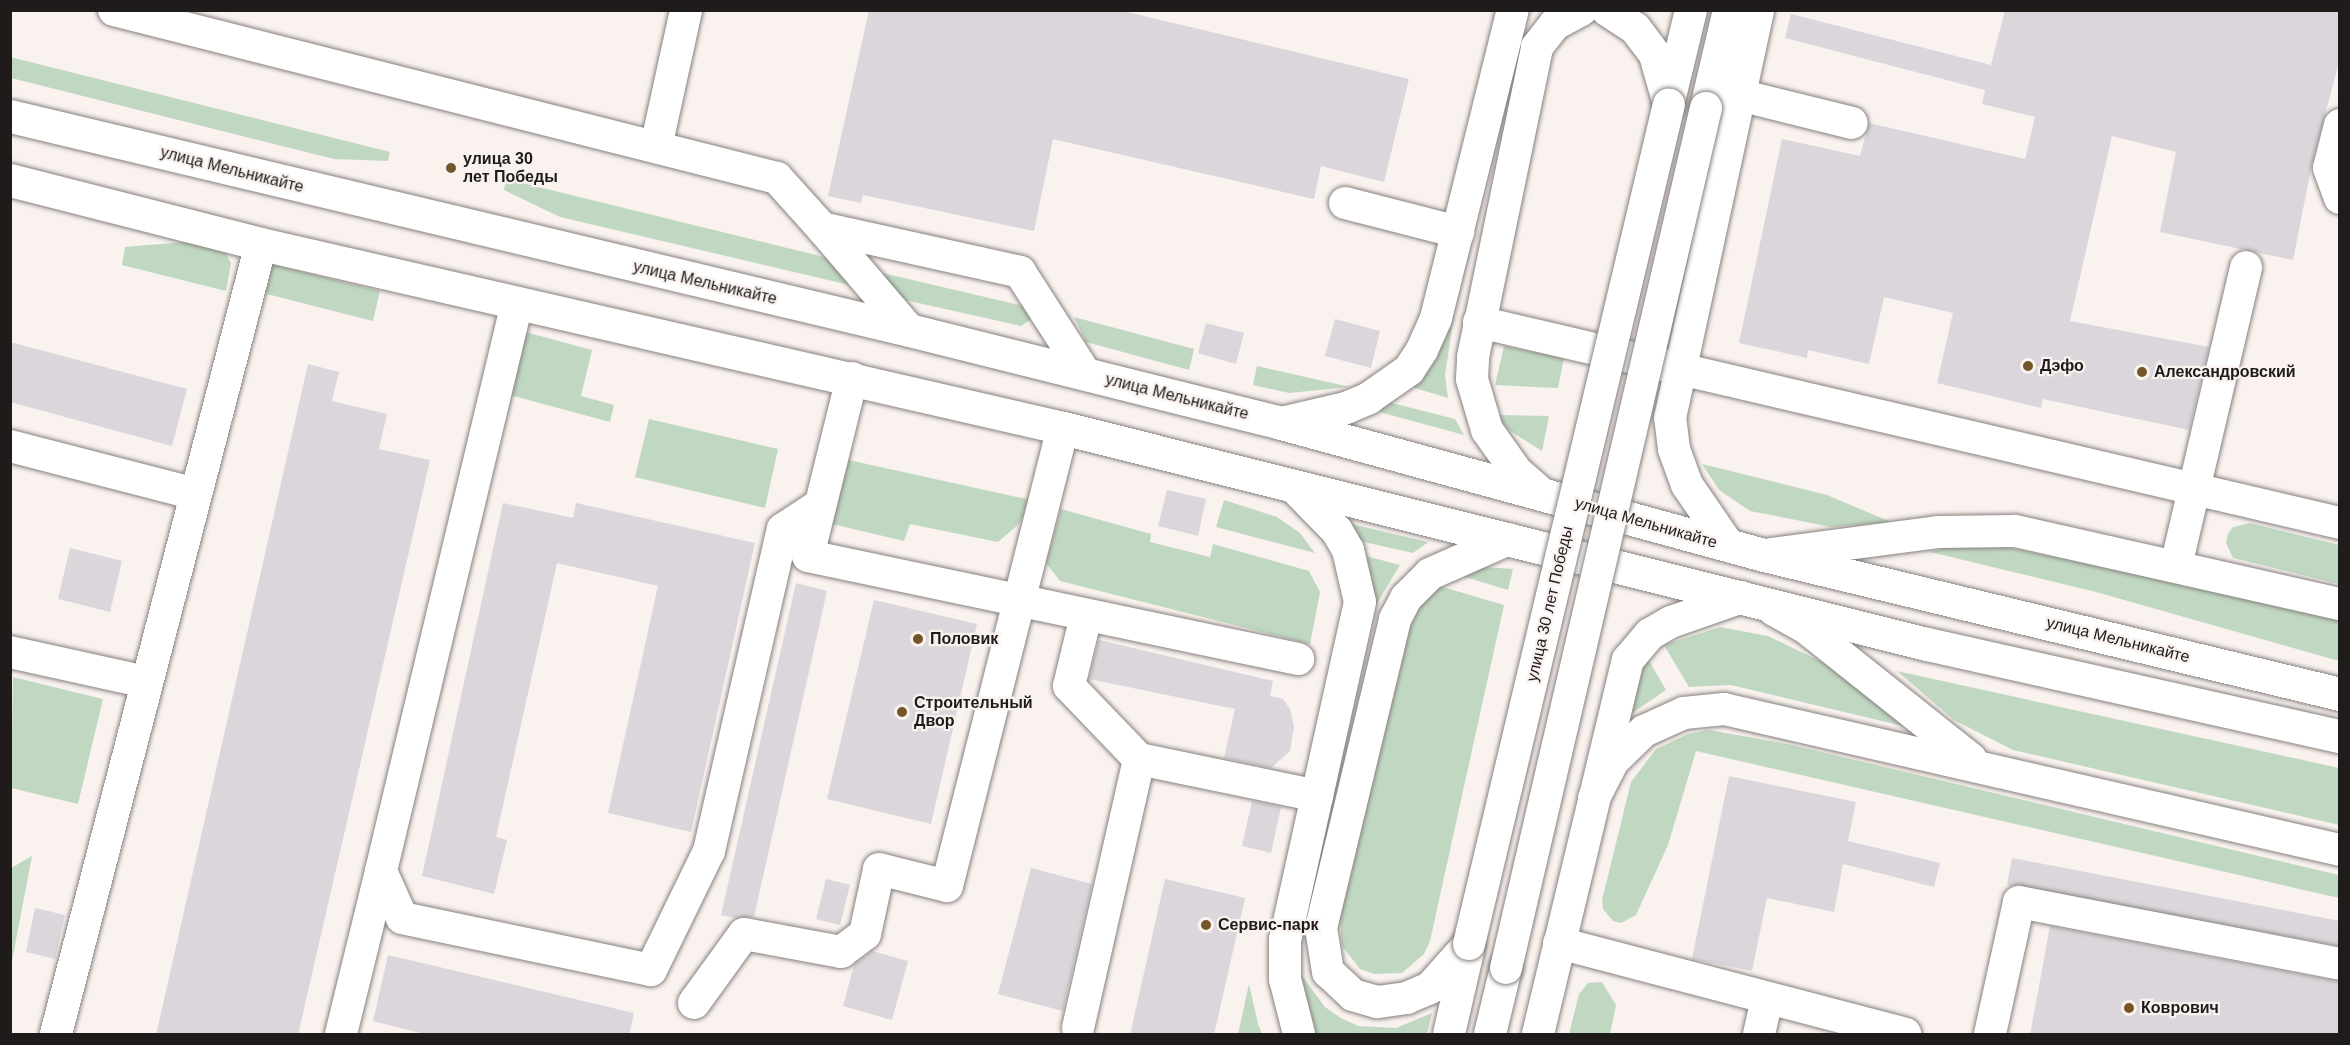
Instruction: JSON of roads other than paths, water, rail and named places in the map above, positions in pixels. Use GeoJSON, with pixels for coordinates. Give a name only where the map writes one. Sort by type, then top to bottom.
{"type":"FeatureCollection","features":[{"type":"Feature","properties":{"kind":"main road","name":"улица Мельникайте"},"geometry":{"type":"LineString","coordinates":[[10,116],[442,222],[909,330],[1281,423],[1764,555],[1938,594],[2340,693]]}},
{"type":"Feature","properties":{"kind":"main road"},"geometry":{"type":"LineString","coordinates":[[10,180],[261,244],[1063,428],[1297,490],[1509,539],[1927,644],[2340,736]]}},
{"type":"Feature","properties":{"kind":"street"},"geometry":{"type":"LineString","coordinates":[[656,147],[686,10]]}},
{"type":"Feature","properties":{"kind":"street"},"geometry":{"type":"LineString","coordinates":[[1281,423],[1346,408],[1409,370],[1436,318],[1513,10]]}},
{"type":"Feature","properties":{"kind":"street"},"geometry":{"type":"LineString","coordinates":[[1541,493],[1496,447],[1477,404],[1472,379],[1479,322],[1537,47],[1555,24],[1581,10]]}},
{"type":"Feature","properties":{"kind":"street"},"geometry":{"type":"LineString","coordinates":[[1607,10],[1635,28],[1655,55],[1669,104]]}},
{"type":"Feature","properties":{"kind":"street","name":"улица 30 лет Победы"},"geometry":{"type":"LineString","coordinates":[[1449,1035],[1691,10]]}},
{"type":"Feature","properties":{"kind":"street"},"geometry":{"type":"LineString","coordinates":[[1490,1035],[1729,10]]}},
{"type":"Feature","properties":{"kind":"street"},"geometry":{"type":"LineString","coordinates":[[1729,546],[1698,505],[1674,449],[1670,418],[1677,369],[1758,10]]}},
{"type":"Feature","properties":{"kind":"street"},"geometry":{"type":"LineString","coordinates":[[134,13],[777,178],[909,330]]}},
{"type":"Feature","properties":{"kind":"street"},"geometry":{"type":"LineString","coordinates":[[1738,95],[1852,123]]}},
{"type":"Feature","properties":{"kind":"street"},"geometry":{"type":"LineString","coordinates":[[2340,125],[2329,168],[2340,198]]}},
{"type":"Feature","properties":{"kind":"street"},"geometry":{"type":"LineString","coordinates":[[1345,203],[1458,232]]}},
{"type":"Feature","properties":{"kind":"street"},"geometry":{"type":"LineString","coordinates":[[822,228],[1020,272],[1086,375]]}},
{"type":"Feature","properties":{"kind":"street"},"geometry":{"type":"LineString","coordinates":[[56,1035],[261,244]]}},
{"type":"Feature","properties":{"kind":"street"},"geometry":{"type":"LineString","coordinates":[[2176,566],[2246,267]]}},
{"type":"Feature","properties":{"kind":"street"},"geometry":{"type":"LineString","coordinates":[[341,1035],[517,303]]}},
{"type":"Feature","properties":{"kind":"street"},"geometry":{"type":"LineString","coordinates":[[1479,322],[2195,489],[2338,514]]}},
{"type":"Feature","properties":{"kind":"street"},"geometry":{"type":"LineString","coordinates":[[852,378],[808,556],[1298,659]]}},
{"type":"Feature","properties":{"kind":"street"},"geometry":{"type":"LineString","coordinates":[[694,1003],[744,934],[842,952],[866,934],[879,869],[947,886],[1018,601],[1051,492],[1063,428]]}},
{"type":"Feature","properties":{"kind":"street"},"geometry":{"type":"LineString","coordinates":[[10,446],[195,494]]}},
{"type":"Feature","properties":{"kind":"street"},"geometry":{"type":"LineString","coordinates":[[1297,490],[1337,531],[1348,550],[1360,602],[1285,939],[1285,979],[1299,1035]]}},
{"type":"Feature","properties":{"kind":"street"},"geometry":{"type":"LineString","coordinates":[[381,871],[402,918],[651,970],[709,851],[783,529],[821,504]]}},
{"type":"Feature","properties":{"kind":"street"},"geometry":{"type":"LineString","coordinates":[[1764,555],[1979,528],[2015,531],[2340,604]]}},
{"type":"Feature","properties":{"kind":"street"},"geometry":{"type":"LineString","coordinates":[[1469,944],[1430,988],[1407,999],[1377,1002],[1353,995],[1328,972],[1321,928],[1395,618],[1406,598],[1430,574],[1509,539]]}},
{"type":"Feature","properties":{"kind":"street"},"geometry":{"type":"LineString","coordinates":[[1538,1035],[1628,660],[1640,644],[1690,612],[1750,599],[1805,627],[1978,764]]}},
{"type":"Feature","properties":{"kind":"street"},"geometry":{"type":"LineString","coordinates":[[1086,616],[1069,686],[1139,759],[1317,796]]}},
{"type":"Feature","properties":{"kind":"street"},"geometry":{"type":"LineString","coordinates":[[10,652],[146,682]]}},
{"type":"Feature","properties":{"kind":"street"},"geometry":{"type":"LineString","coordinates":[[1594,798],[1627,745],[1662,720],[1703,709],[1745,711],[2340,850]]}},
{"type":"Feature","properties":{"kind":"street"},"geometry":{"type":"LineString","coordinates":[[1078,1028],[1139,759]]}},
{"type":"Feature","properties":{"kind":"street"},"geometry":{"type":"LineString","coordinates":[[1990,1035],[2019,902],[2340,963]]}},
{"type":"Feature","properties":{"kind":"street"},"geometry":{"type":"LineString","coordinates":[[1559,943],[1905,1035]]}},
{"type":"Feature","properties":{"kind":"street"},"geometry":{"type":"LineString","coordinates":[[1759,1035],[1767,999]]}},
{"type":"Feature","properties":{"kind":"place","name":"улица 30 лет Победы"},"geometry":{"type":"Point","coordinates":[451,168]}},
{"type":"Feature","properties":{"kind":"place","name":"Дэфо"},"geometry":{"type":"Point","coordinates":[2028,366]}},
{"type":"Feature","properties":{"kind":"place","name":"Александровский"},"geometry":{"type":"Point","coordinates":[2142,372]}},
{"type":"Feature","properties":{"kind":"place","name":"Половик"},"geometry":{"type":"Point","coordinates":[918,639]}},
{"type":"Feature","properties":{"kind":"place","name":"Строительный Двор"},"geometry":{"type":"Point","coordinates":[902,712]}},
{"type":"Feature","properties":{"kind":"place","name":"Сервис-парк"},"geometry":{"type":"Point","coordinates":[1206,925]}},
{"type":"Feature","properties":{"kind":"place","name":"Коврович"},"geometry":{"type":"Point","coordinates":[2129,1008]}}]}
